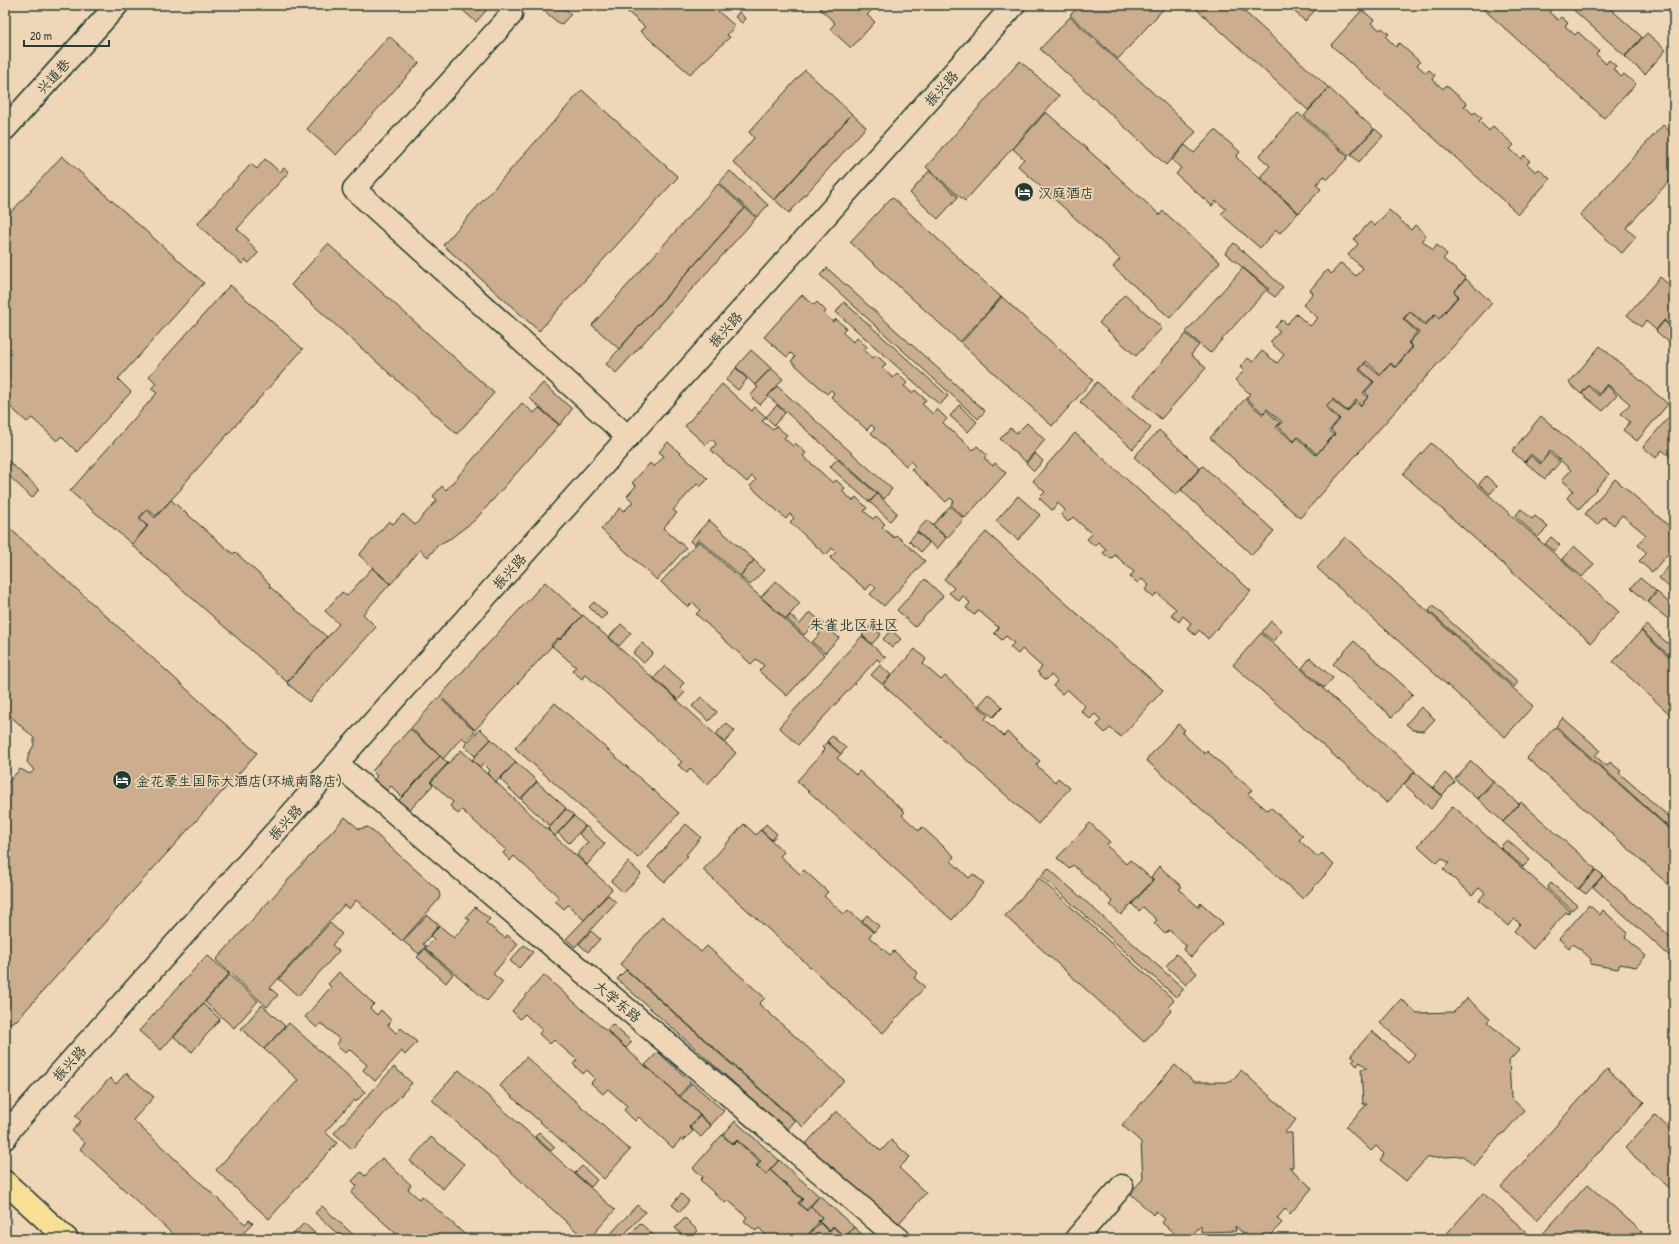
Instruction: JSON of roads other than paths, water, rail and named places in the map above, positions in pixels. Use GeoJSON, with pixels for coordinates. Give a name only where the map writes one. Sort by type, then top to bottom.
{"type":"FeatureCollection","features":[{"type":"Feature","properties":{"kind":"main road"},"geometry":{"type":"LineString","coordinates":[[5,1182],[68,1239]]}},
{"type":"Feature","properties":{"kind":"street","name":"兴道巷"},"geometry":{"type":"LineString","coordinates":[[5,129],[117,5]]}},
{"type":"Feature","properties":{"kind":"street","name":"振兴路"},"geometry":{"type":"LineString","coordinates":[[5,1138],[11,1128],[1014,5]]}},
{"type":"Feature","properties":{"kind":"street"},"geometry":{"type":"LineString","coordinates":[[511,14],[354,190],[628,437]]}},
{"type":"Feature","properties":{"kind":"street","name":"大学东路"},"geometry":{"type":"LineString","coordinates":[[337,764],[899,1239]]}},
{"type":"Feature","properties":{"kind":"street"},"geometry":{"type":"LineString","coordinates":[[1076,1239],[1122,1186]]}},
{"type":"Feature","properties":{"kind":"place","name":"汉庭酒店"},"geometry":{"type":"Point","coordinates":[1024,192]}},
{"type":"Feature","properties":{"kind":"place","name":"金花豪生国际大酒店(环城南路店)"},"geometry":{"type":"Point","coordinates":[122,780]}},
{"type":"Feature","properties":{"kind":"district","name":"朱雀北区社区"},"geometry":{"type":"Point","coordinates":[854,624]}}]}
